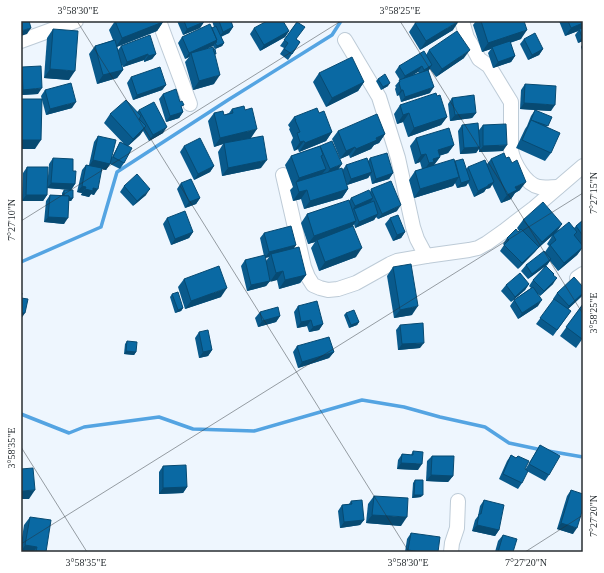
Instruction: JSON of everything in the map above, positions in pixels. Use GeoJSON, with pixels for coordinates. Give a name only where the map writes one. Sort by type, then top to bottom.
{"type":"FeatureCollection","features":[{"type":"Feature","properties":{"kind":"street"},"geometry":{"type":"LineString","coordinates":[[21,41],[76,21]]}},
{"type":"Feature","properties":{"kind":"street"},"geometry":{"type":"LineString","coordinates":[[159,21],[190,104]]}},
{"type":"Feature","properties":{"kind":"street"},"geometry":{"type":"LineString","coordinates":[[462,21],[467,38],[479,59],[489,66],[511,102],[511,150],[515,162],[526,178],[535,186],[558,187]]}},
{"type":"Feature","properties":{"kind":"street"},"geometry":{"type":"LineString","coordinates":[[345,40],[379,97],[398,158],[413,227],[417,239],[426,256]]}},
{"type":"Feature","properties":{"kind":"street"},"geometry":{"type":"LineString","coordinates":[[283,175],[304,267],[313,284],[328,290],[346,287],[397,261],[478,248],[528,213],[583,166]]}},
{"type":"Feature","properties":{"kind":"street"},"geometry":{"type":"LineString","coordinates":[[451,552],[457,528],[458,501]]}},
{"type":"Feature","properties":{"kind":"building"},"geometry":{"type":"Polygon","coordinates":[[[21,21],[29,21],[31,28],[21,31],[21,21]]]}},
{"type":"Feature","properties":{"kind":"building"},"geometry":{"type":"Polygon","coordinates":[[[115,21],[162,21],[163,22],[122,38],[115,21]]]}},
{"type":"Feature","properties":{"kind":"building"},"geometry":{"type":"Polygon","coordinates":[[[184,21],[203,21],[204,22],[187,29],[184,21]]]}},
{"type":"Feature","properties":{"kind":"building"},"geometry":{"type":"Polygon","coordinates":[[[219,21],[231,21],[233,27],[223,32],[219,21]]]}},
{"type":"Feature","properties":{"kind":"building"},"geometry":{"type":"Polygon","coordinates":[[[267,21],[283,21],[289,31],[264,45],[254,28],[267,21]]]}},
{"type":"Feature","properties":{"kind":"building"},"geometry":{"type":"Polygon","coordinates":[[[419,21],[459,21],[426,41],[415,23],[419,21]]]}},
{"type":"Feature","properties":{"kind":"building"},"geometry":{"type":"Polygon","coordinates":[[[481,21],[524,21],[527,30],[488,43],[481,21]]]}},
{"type":"Feature","properties":{"kind":"building"},"geometry":{"type":"Polygon","coordinates":[[[568,21],[583,21],[583,23],[571,28],[568,21]]]}},
{"type":"Feature","properties":{"kind":"building"},"geometry":{"type":"Polygon","coordinates":[[[297,22],[305,27],[296,39],[300,42],[292,54],[284,49],[288,43],[284,40],[297,22]]]}},
{"type":"Feature","properties":{"kind":"building"},"geometry":{"type":"Polygon","coordinates":[[[210,24],[217,40],[189,53],[182,37],[210,24]]]}},
{"type":"Feature","properties":{"kind":"building"},"geometry":{"type":"Polygon","coordinates":[[[216,26],[224,43],[217,46],[215,43],[217,40],[212,28],[216,26]]]}},
{"type":"Feature","properties":{"kind":"building"},"geometry":{"type":"Polygon","coordinates":[[[583,28],[583,36],[582,37],[579,29],[583,28]]]}},
{"type":"Feature","properties":{"kind":"building"},"geometry":{"type":"Polygon","coordinates":[[[53,29],[78,31],[75,71],[50,69],[53,29]]]}},
{"type":"Feature","properties":{"kind":"building"},"geometry":{"type":"Polygon","coordinates":[[[457,31],[470,50],[442,69],[429,50],[457,31]]]}},
{"type":"Feature","properties":{"kind":"building"},"geometry":{"type":"Polygon","coordinates":[[[535,33],[543,49],[532,55],[524,39],[535,33]]]}},
{"type":"Feature","properties":{"kind":"building"},"geometry":{"type":"Polygon","coordinates":[[[150,35],[156,54],[148,56],[148,54],[127,62],[121,46],[150,35]]]}},
{"type":"Feature","properties":{"kind":"building"},"geometry":{"type":"Polygon","coordinates":[[[115,40],[123,70],[103,75],[95,46],[115,40]]]}},
{"type":"Feature","properties":{"kind":"building"},"geometry":{"type":"Polygon","coordinates":[[[510,41],[515,56],[498,62],[492,47],[510,41]]]}},
{"type":"Feature","properties":{"kind":"building"},"geometry":{"type":"Polygon","coordinates":[[[213,47],[220,75],[199,81],[191,53],[213,47]]]}},
{"type":"Feature","properties":{"kind":"building"},"geometry":{"type":"Polygon","coordinates":[[[424,51],[432,65],[424,70],[422,66],[405,76],[399,66],[424,51]]]}},
{"type":"Feature","properties":{"kind":"building"},"geometry":{"type":"Polygon","coordinates":[[[352,57],[364,82],[332,98],[319,73],[352,57]]]}},
{"type":"Feature","properties":{"kind":"building"},"geometry":{"type":"Polygon","coordinates":[[[41,66],[42,88],[23,90],[22,67],[41,66]]]}},
{"type":"Feature","properties":{"kind":"building"},"geometry":{"type":"Polygon","coordinates":[[[160,67],[166,85],[137,95],[131,77],[160,67]]]}},
{"type":"Feature","properties":{"kind":"building"},"geometry":{"type":"Polygon","coordinates":[[[428,70],[434,87],[405,97],[403,90],[401,90],[399,80],[428,70]]]}},
{"type":"Feature","properties":{"kind":"building"},"geometry":{"type":"Polygon","coordinates":[[[385,74],[390,83],[383,87],[378,79],[385,74]]]}},
{"type":"Feature","properties":{"kind":"building"},"geometry":{"type":"Polygon","coordinates":[[[71,83],[76,102],[50,109],[45,90],[71,83]]]}},
{"type":"Feature","properties":{"kind":"building"},"geometry":{"type":"Polygon","coordinates":[[[525,84],[556,86],[555,105],[524,103],[525,84]]]}},
{"type":"Feature","properties":{"kind":"building"},"geometry":{"type":"Polygon","coordinates":[[[176,89],[180,102],[182,101],[184,105],[181,106],[183,112],[170,116],[163,94],[176,89]]]}},
{"type":"Feature","properties":{"kind":"building"},"geometry":{"type":"Polygon","coordinates":[[[436,93],[437,96],[440,95],[447,117],[414,128],[409,113],[403,115],[400,105],[436,93]]]}},
{"type":"Feature","properties":{"kind":"building"},"geometry":{"type":"Polygon","coordinates":[[[474,95],[476,113],[455,115],[452,98],[474,95]]]}},
{"type":"Feature","properties":{"kind":"building"},"geometry":{"type":"Polygon","coordinates":[[[21,99],[42,99],[41,140],[21,140],[21,99]]]}},
{"type":"Feature","properties":{"kind":"building"},"geometry":{"type":"Polygon","coordinates":[[[126,100],[141,116],[139,119],[146,126],[133,139],[110,114],[126,100]]]}},
{"type":"Feature","properties":{"kind":"building"},"geometry":{"type":"Polygon","coordinates":[[[154,102],[167,127],[153,135],[139,110],[154,102]]]}},
{"type":"Feature","properties":{"kind":"building"},"geometry":{"type":"Polygon","coordinates":[[[244,106],[245,110],[252,108],[257,129],[220,138],[214,113],[223,111],[224,115],[233,113],[232,109],[244,106]]]}},
{"type":"Feature","properties":{"kind":"building"},"geometry":{"type":"Polygon","coordinates":[[[317,108],[319,113],[324,111],[332,132],[305,143],[304,141],[300,142],[297,133],[300,132],[294,117],[317,108]]]}},
{"type":"Feature","properties":{"kind":"building"},"geometry":{"type":"Polygon","coordinates":[[[535,110],[552,117],[548,126],[531,120],[535,110]]]}},
{"type":"Feature","properties":{"kind":"building"},"geometry":{"type":"Polygon","coordinates":[[[377,114],[385,134],[376,138],[377,140],[356,149],[355,147],[346,151],[338,131],[377,114]]]}},
{"type":"Feature","properties":{"kind":"building"},"geometry":{"type":"Polygon","coordinates":[[[531,120],[560,133],[551,153],[522,140],[531,120]]]}},
{"type":"Feature","properties":{"kind":"building"},"geometry":{"type":"Polygon","coordinates":[[[478,123],[480,147],[464,148],[462,125],[478,123]]]}},
{"type":"Feature","properties":{"kind":"building"},"geometry":{"type":"Polygon","coordinates":[[[506,124],[507,145],[483,146],[483,125],[506,124]]]}},
{"type":"Feature","properties":{"kind":"building"},"geometry":{"type":"Polygon","coordinates":[[[449,128],[454,145],[438,150],[440,157],[433,159],[434,162],[429,163],[426,154],[421,155],[416,138],[449,128]]]}},
{"type":"Feature","properties":{"kind":"building"},"geometry":{"type":"Polygon","coordinates":[[[98,136],[116,140],[110,164],[93,160],[98,136]]]}},
{"type":"Feature","properties":{"kind":"building"},"geometry":{"type":"Polygon","coordinates":[[[263,136],[267,160],[228,168],[224,143],[263,136]]]}},
{"type":"Feature","properties":{"kind":"building"},"geometry":{"type":"Polygon","coordinates":[[[200,138],[214,166],[198,174],[184,146],[200,138]]]}},
{"type":"Feature","properties":{"kind":"building"},"geometry":{"type":"Polygon","coordinates":[[[332,141],[342,164],[330,169],[320,146],[332,141]]]}},
{"type":"Feature","properties":{"kind":"building"},"geometry":{"type":"Polygon","coordinates":[[[120,142],[132,148],[124,163],[113,157],[120,142]]]}},
{"type":"Feature","properties":{"kind":"building"},"geometry":{"type":"Polygon","coordinates":[[[320,146],[323,155],[321,156],[326,169],[299,178],[291,156],[320,146]]]}},
{"type":"Feature","properties":{"kind":"building"},"geometry":{"type":"Polygon","coordinates":[[[387,153],[393,173],[376,179],[370,158],[387,153]]]}},
{"type":"Feature","properties":{"kind":"building"},"geometry":{"type":"Polygon","coordinates":[[[504,153],[506,158],[509,157],[512,163],[517,160],[526,182],[515,187],[517,190],[507,195],[491,159],[504,153]]]}},
{"type":"Feature","properties":{"kind":"building"},"geometry":{"type":"Polygon","coordinates":[[[53,158],[73,159],[73,171],[76,171],[75,184],[51,183],[53,158]]]}},
{"type":"Feature","properties":{"kind":"building"},"geometry":{"type":"Polygon","coordinates":[[[367,158],[372,172],[351,179],[346,165],[367,158]]]}},
{"type":"Feature","properties":{"kind":"building"},"geometry":{"type":"Polygon","coordinates":[[[454,159],[459,177],[420,189],[415,171],[454,159]]]}},
{"type":"Feature","properties":{"kind":"building"},"geometry":{"type":"Polygon","coordinates":[[[463,159],[470,180],[461,183],[455,161],[463,159]]]}},
{"type":"Feature","properties":{"kind":"building"},"geometry":{"type":"Polygon","coordinates":[[[485,160],[494,182],[478,191],[468,167],[485,160]]]}},
{"type":"Feature","properties":{"kind":"building"},"geometry":{"type":"Polygon","coordinates":[[[86,165],[102,168],[98,189],[93,188],[93,191],[85,189],[86,187],[82,186],[86,165]]]}},
{"type":"Feature","properties":{"kind":"building"},"geometry":{"type":"Polygon","coordinates":[[[27,167],[48,167],[47,195],[26,195],[27,167]]]}},
{"type":"Feature","properties":{"kind":"building"},"geometry":{"type":"Polygon","coordinates":[[[342,168],[348,189],[310,201],[307,190],[299,192],[296,182],[342,168]]]}},
{"type":"Feature","properties":{"kind":"building"},"geometry":{"type":"Polygon","coordinates":[[[137,174],[150,189],[137,201],[124,186],[137,174]]]}},
{"type":"Feature","properties":{"kind":"building"},"geometry":{"type":"Polygon","coordinates":[[[191,179],[200,198],[189,202],[181,183],[191,179]]]}},
{"type":"Feature","properties":{"kind":"building"},"geometry":{"type":"Polygon","coordinates":[[[391,181],[401,205],[382,214],[371,189],[391,181]]]}},
{"type":"Feature","properties":{"kind":"building"},"geometry":{"type":"Polygon","coordinates":[[[64,190],[73,190],[73,198],[64,196],[64,190]]]}},
{"type":"Feature","properties":{"kind":"building"},"geometry":{"type":"Polygon","coordinates":[[[369,190],[373,198],[355,206],[351,198],[369,190]]]}},
{"type":"Feature","properties":{"kind":"building"},"geometry":{"type":"Polygon","coordinates":[[[50,195],[69,196],[68,218],[48,217],[50,195]]]}},
{"type":"Feature","properties":{"kind":"building"},"geometry":{"type":"Polygon","coordinates":[[[349,200],[356,221],[314,236],[307,214],[349,200]]]}},
{"type":"Feature","properties":{"kind":"building"},"geometry":{"type":"Polygon","coordinates":[[[374,201],[378,214],[359,222],[354,209],[374,201]]]}},
{"type":"Feature","properties":{"kind":"building"},"geometry":{"type":"Polygon","coordinates":[[[543,202],[562,224],[542,242],[523,220],[543,202]]]}},
{"type":"Feature","properties":{"kind":"building"},"geometry":{"type":"Polygon","coordinates":[[[185,211],[193,232],[175,239],[167,218],[185,211]]]}},
{"type":"Feature","properties":{"kind":"building"},"geometry":{"type":"Polygon","coordinates":[[[398,215],[405,232],[397,235],[390,218],[398,215]]]}},
{"type":"Feature","properties":{"kind":"building"},"geometry":{"type":"Polygon","coordinates":[[[583,220],[583,236],[576,226],[583,220]]]}},
{"type":"Feature","properties":{"kind":"building"},"geometry":{"type":"Polygon","coordinates":[[[569,222],[577,232],[574,235],[583,247],[564,263],[550,245],[556,240],[553,235],[569,222]]]}},
{"type":"Feature","properties":{"kind":"building"},"geometry":{"type":"Polygon","coordinates":[[[291,226],[296,245],[269,252],[264,233],[291,226]]]}},
{"type":"Feature","properties":{"kind":"building"},"geometry":{"type":"Polygon","coordinates":[[[353,226],[362,248],[325,262],[317,240],[353,226]]]}},
{"type":"Feature","properties":{"kind":"building"},"geometry":{"type":"Polygon","coordinates":[[[516,229],[518,232],[521,229],[539,247],[522,263],[504,245],[509,240],[507,238],[516,229]]]}},
{"type":"Feature","properties":{"kind":"building"},"geometry":{"type":"Polygon","coordinates":[[[299,247],[306,275],[285,280],[283,271],[276,273],[271,254],[299,247]]]}},
{"type":"Feature","properties":{"kind":"building"},"geometry":{"type":"Polygon","coordinates":[[[544,251],[551,259],[532,274],[526,265],[544,251]]]}},
{"type":"Feature","properties":{"kind":"building"},"geometry":{"type":"Polygon","coordinates":[[[265,255],[270,281],[251,285],[245,260],[265,255]]]}},
{"type":"Feature","properties":{"kind":"building"},"geometry":{"type":"Polygon","coordinates":[[[411,264],[418,306],[400,310],[393,267],[411,264]]]}},
{"type":"Feature","properties":{"kind":"building"},"geometry":{"type":"Polygon","coordinates":[[[219,266],[227,288],[191,301],[184,279],[219,266]]]}},
{"type":"Feature","properties":{"kind":"building"},"geometry":{"type":"Polygon","coordinates":[[[546,266],[557,278],[544,291],[533,280],[546,266]]]}},
{"type":"Feature","properties":{"kind":"building"},"geometry":{"type":"Polygon","coordinates":[[[520,273],[529,284],[515,297],[506,285],[520,273]]]}},
{"type":"Feature","properties":{"kind":"building"},"geometry":{"type":"Polygon","coordinates":[[[574,277],[583,287],[583,293],[569,306],[557,293],[574,277]]]}},
{"type":"Feature","properties":{"kind":"building"},"geometry":{"type":"Polygon","coordinates":[[[533,287],[542,300],[522,313],[514,300],[533,287]]]}},
{"type":"Feature","properties":{"kind":"building"},"geometry":{"type":"Polygon","coordinates":[[[178,292],[183,308],[178,310],[172,294],[178,292]]]}},
{"type":"Feature","properties":{"kind":"building"},"geometry":{"type":"Polygon","coordinates":[[[21,298],[28,299],[25,313],[21,313],[21,298]]]}},
{"type":"Feature","properties":{"kind":"building"},"geometry":{"type":"Polygon","coordinates":[[[554,299],[571,311],[557,330],[540,318],[554,299]]]}},
{"type":"Feature","properties":{"kind":"building"},"geometry":{"type":"Polygon","coordinates":[[[317,301],[323,324],[313,327],[311,320],[301,322],[298,306],[317,301]]]}},
{"type":"Feature","properties":{"kind":"building"},"geometry":{"type":"Polygon","coordinates":[[[583,304],[583,337],[582,339],[566,327],[583,304]]]}},
{"type":"Feature","properties":{"kind":"building"},"geometry":{"type":"Polygon","coordinates":[[[278,307],[280,316],[262,321],[260,312],[278,307]]]}},
{"type":"Feature","properties":{"kind":"building"},"geometry":{"type":"Polygon","coordinates":[[[354,310],[359,322],[351,325],[346,313],[354,310]]]}},
{"type":"Feature","properties":{"kind":"building"},"geometry":{"type":"Polygon","coordinates":[[[423,323],[424,343],[402,344],[400,325],[423,323]]]}},
{"type":"Feature","properties":{"kind":"building"},"geometry":{"type":"Polygon","coordinates":[[[208,330],[212,350],[203,352],[199,332],[208,330]]]}},
{"type":"Feature","properties":{"kind":"building"},"geometry":{"type":"Polygon","coordinates":[[[329,337],[334,352],[302,362],[297,346],[329,337]]]}},
{"type":"Feature","properties":{"kind":"building"},"geometry":{"type":"Polygon","coordinates":[[[127,341],[137,342],[136,352],[126,351],[127,341]]]}},
{"type":"Feature","properties":{"kind":"building"},"geometry":{"type":"Polygon","coordinates":[[[540,445],[560,456],[549,475],[529,464],[540,445]]]}},
{"type":"Feature","properties":{"kind":"building"},"geometry":{"type":"Polygon","coordinates":[[[413,451],[423,452],[422,464],[401,463],[402,454],[413,455],[413,451]]]}},
{"type":"Feature","properties":{"kind":"building"},"geometry":{"type":"Polygon","coordinates":[[[511,455],[516,458],[518,456],[529,461],[525,469],[528,471],[522,483],[503,474],[511,455]]]}},
{"type":"Feature","properties":{"kind":"building"},"geometry":{"type":"Polygon","coordinates":[[[432,456],[454,456],[453,476],[431,475],[432,456]]]}},
{"type":"Feature","properties":{"kind":"building"},"geometry":{"type":"Polygon","coordinates":[[[186,465],[187,487],[163,488],[163,466],[186,465]]]}},
{"type":"Feature","properties":{"kind":"building"},"geometry":{"type":"Polygon","coordinates":[[[33,468],[35,490],[21,491],[21,469],[33,468]]]}},
{"type":"Feature","properties":{"kind":"building"},"geometry":{"type":"Polygon","coordinates":[[[415,480],[423,480],[423,495],[414,495],[415,480]]]}},
{"type":"Feature","properties":{"kind":"building"},"geometry":{"type":"Polygon","coordinates":[[[571,490],[583,494],[583,508],[577,528],[561,523],[571,490]]]}},
{"type":"Feature","properties":{"kind":"building"},"geometry":{"type":"Polygon","coordinates":[[[374,496],[408,498],[407,517],[372,515],[374,496]]]}},
{"type":"Feature","properties":{"kind":"building"},"geometry":{"type":"Polygon","coordinates":[[[362,500],[364,520],[344,522],[342,505],[352,504],[351,501],[362,500]]]}},
{"type":"Feature","properties":{"kind":"building"},"geometry":{"type":"Polygon","coordinates":[[[484,500],[504,505],[499,530],[477,525],[484,500]]]}},
{"type":"Feature","properties":{"kind":"building"},"geometry":{"type":"Polygon","coordinates":[[[30,517],[51,520],[46,552],[36,551],[37,547],[25,545],[30,517]]]}},
{"type":"Feature","properties":{"kind":"building"},"geometry":{"type":"Polygon","coordinates":[[[411,533],[440,537],[438,552],[408,550],[411,533]]]}},
{"type":"Feature","properties":{"kind":"building"},"geometry":{"type":"Polygon","coordinates":[[[503,535],[517,539],[513,552],[498,552],[503,535]]]}},
{"type":"Feature","properties":{"kind":"waterway"},"geometry":{"type":"LineString","coordinates":[[21,262],[101,227],[117,172],[332,35],[341,21]]}},
{"type":"Feature","properties":{"kind":"waterway"},"geometry":{"type":"LineString","coordinates":[[21,414],[69,433],[84,427],[159,417],[193,429],[254,431],[362,400],[404,407],[485,427],[509,443],[542,450]]}},
{"type":"Feature","properties":{"kind":"waterway"},"geometry":{"type":"LineString","coordinates":[[548,451],[583,457]]}}]}
